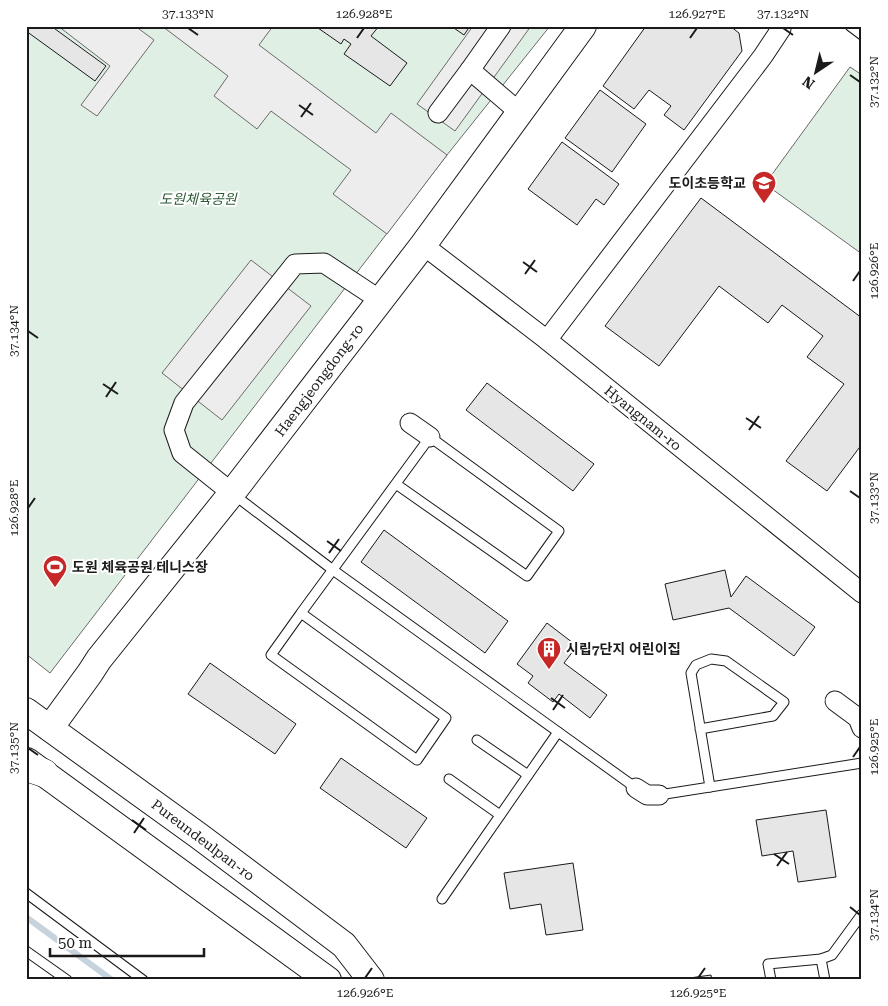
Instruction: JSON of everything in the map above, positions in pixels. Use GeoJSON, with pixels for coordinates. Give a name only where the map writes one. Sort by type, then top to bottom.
{"type":"FeatureCollection","features":[{"type":"Feature","properties":{"kind":"street"},"geometry":{"type":"LineString","coordinates":[[438,113],[501,26]]}},
{"type":"Feature","properties":{"kind":"street","name":"Haengjeongdong-ro"},"geometry":{"type":"LineString","coordinates":[[50,728],[98,660],[232,493],[422,245],[582,26]]}},
{"type":"Feature","properties":{"kind":"street"},"geometry":{"type":"LineString","coordinates":[[547,340],[763,56],[781,28],[778,26]]}},
{"type":"Feature","properties":{"kind":"street"},"geometry":{"type":"LineString","coordinates":[[470,70],[519,112]]}},
{"type":"Feature","properties":{"kind":"street","name":"Hyangnam-ro"},"geometry":{"type":"LineString","coordinates":[[422,245],[547,340],[862,593]]}},
{"type":"Feature","properties":{"kind":"street"},"geometry":{"type":"LineString","coordinates":[[232,493],[182,453],[174,430],[184,403],[295,264],[324,263],[380,300]]}},
{"type":"Feature","properties":{"kind":"street"},"geometry":{"type":"LineString","coordinates":[[410,423],[430,437]]}},
{"type":"Feature","properties":{"kind":"street"},"geometry":{"type":"LineString","coordinates":[[835,701],[858,718],[862,728]]}},
{"type":"Feature","properties":{"kind":"street","name":"Pureundeulpan-ro"},"geometry":{"type":"LineString","coordinates":[[26,711],[199,836],[344,945],[371,980]]}},
{"type":"Feature","properties":{"kind":"street"},"geometry":{"type":"LineString","coordinates":[[32,767],[328,980]]}},
{"type":"Feature","properties":{"kind":"street"},"geometry":{"type":"LineString","coordinates":[[636,788],[647,795],[659,795]]}},
{"type":"Feature","properties":{"kind":"lane"},"geometry":{"type":"LineString","coordinates":[[850,26],[862,35]]}},
{"type":"Feature","properties":{"kind":"lane"},"geometry":{"type":"LineString","coordinates":[[301,613],[446,718],[417,760],[271,655],[301,613],[430,437],[559,531],[527,576],[396,484]]}},
{"type":"Feature","properties":{"kind":"lane"},"geometry":{"type":"LineString","coordinates":[[232,493],[333,570],[636,788]]}},
{"type":"Feature","properties":{"kind":"lane"},"geometry":{"type":"LineString","coordinates":[[700,729],[772,716],[784,702],[726,661],[711,659],[696,665],[691,674],[700,729],[710,787]]}},
{"type":"Feature","properties":{"kind":"lane"},"geometry":{"type":"LineString","coordinates":[[442,899],[558,732]]}},
{"type":"Feature","properties":{"kind":"lane"},"geometry":{"type":"LineString","coordinates":[[478,740],[528,775]]}},
{"type":"Feature","properties":{"kind":"lane"},"geometry":{"type":"LineString","coordinates":[[659,795],[862,762]]}},
{"type":"Feature","properties":{"kind":"lane"},"geometry":{"type":"LineString","coordinates":[[449,779],[500,815]]}},
{"type":"Feature","properties":{"kind":"lane"},"geometry":{"type":"LineString","coordinates":[[26,893],[143,980]]}},
{"type":"Feature","properties":{"kind":"lane"},"geometry":{"type":"LineString","coordinates":[[771,980],[768,964],[821,959],[832,955],[862,914]]}},
{"type":"Feature","properties":{"kind":"lane"},"geometry":{"type":"LineString","coordinates":[[26,951],[67,980]]}},
{"type":"Feature","properties":{"kind":"lane"},"geometry":{"type":"LineString","coordinates":[[821,959],[825,980]]}},
{"type":"Feature","properties":{"kind":"green space","name":"도원체육공원"},"geometry":{"type":"Polygon","coordinates":[[[26,26],[550,26],[447,155],[50,673],[26,654],[26,26]]]}},
{"type":"Feature","properties":{"kind":"green space"},"geometry":{"type":"Polygon","coordinates":[[[850,67],[862,75],[862,254],[765,184],[850,67]]]}},
{"type":"Feature","properties":{"kind":"shaded area"},"geometry":{"type":"Polygon","coordinates":[[[58,26],[135,26],[154,40],[97,116],[81,105],[110,66],[58,26]]]}},
{"type":"Feature","properties":{"kind":"shaded area"},"geometry":{"type":"Polygon","coordinates":[[[162,26],[273,26],[259,45],[376,133],[391,113],[447,155],[387,234],[333,194],[351,170],[271,111],[257,129],[214,96],[228,76],[162,26]]]}},
{"type":"Feature","properties":{"kind":"shaded area"},"geometry":{"type":"Polygon","coordinates":[[[473,26],[531,26],[455,131],[417,104],[473,26]]]}},
{"type":"Feature","properties":{"kind":"shaded area"},"geometry":{"type":"Polygon","coordinates":[[[251,260],[311,306],[222,420],[162,373],[251,260]]]}},
{"type":"Feature","properties":{"kind":"building"},"geometry":{"type":"Polygon","coordinates":[[[26,26],[51,26],[106,66],[95,81],[26,31],[26,26]]]}},
{"type":"Feature","properties":{"kind":"building"},"geometry":{"type":"Polygon","coordinates":[[[319,26],[379,26],[371,36],[407,63],[390,86],[344,54],[351,44],[344,39],[341,44],[318,28],[319,26]]]}},
{"type":"Feature","properties":{"kind":"building"},"geometry":{"type":"Polygon","coordinates":[[[451,26],[470,26],[464,35],[451,26]]]}},
{"type":"Feature","properties":{"kind":"building"},"geometry":{"type":"Polygon","coordinates":[[[646,26],[730,26],[739,33],[742,51],[684,130],[664,115],[671,106],[649,90],[634,109],[603,86],[646,26]]]}},
{"type":"Feature","properties":{"kind":"building"},"geometry":{"type":"Polygon","coordinates":[[[600,90],[646,124],[612,172],[565,138],[600,90]]]}},
{"type":"Feature","properties":{"kind":"building"},"geometry":{"type":"Polygon","coordinates":[[[562,142],[619,184],[604,205],[596,199],[577,225],[528,189],[562,142]]]}},
{"type":"Feature","properties":{"kind":"building"},"geometry":{"type":"Polygon","coordinates":[[[701,198],[862,318],[862,444],[827,491],[786,461],[844,384],[807,357],[823,336],[782,305],[768,323],[719,286],[659,366],[605,326],[701,198]]]}},
{"type":"Feature","properties":{"kind":"building"},"geometry":{"type":"Polygon","coordinates":[[[487,383],[594,464],[573,491],[466,410],[487,383]]]}},
{"type":"Feature","properties":{"kind":"building"},"geometry":{"type":"Polygon","coordinates":[[[384,530],[508,621],[485,653],[361,562],[384,530]]]}},
{"type":"Feature","properties":{"kind":"building"},"geometry":{"type":"Polygon","coordinates":[[[725,570],[731,597],[746,576],[815,627],[794,656],[729,608],[673,620],[665,584],[725,570]]]}},
{"type":"Feature","properties":{"kind":"building","name":"시립7단지 어린이집"},"geometry":{"type":"Polygon","coordinates":[[[547,623],[577,646],[564,663],[607,695],[590,718],[559,694],[553,702],[528,683],[533,676],[517,664],[547,623]]]}},
{"type":"Feature","properties":{"kind":"building"},"geometry":{"type":"Polygon","coordinates":[[[210,663],[296,724],[275,754],[188,694],[210,663]]]}},
{"type":"Feature","properties":{"kind":"building"},"geometry":{"type":"Polygon","coordinates":[[[341,758],[427,818],[406,848],[320,788],[341,758]]]}},
{"type":"Feature","properties":{"kind":"building"},"geometry":{"type":"Polygon","coordinates":[[[826,810],[836,877],[798,882],[793,851],[762,856],[756,820],[826,810]]]}},
{"type":"Feature","properties":{"kind":"building"},"geometry":{"type":"Polygon","coordinates":[[[573,863],[583,930],[546,935],[541,904],[510,909],[504,873],[573,863]]]}},
{"type":"Feature","properties":{"kind":"building"},"geometry":{"type":"Polygon","coordinates":[[[711,975],[712,980],[675,980],[711,975]]]}},
{"type":"Feature","properties":{"kind":"waterway"},"geometry":{"type":"LineString","coordinates":[[26,917],[112,980]]}},
{"type":"Feature","properties":{"kind":"place","name":"도이초등학교"},"geometry":{"type":"Point","coordinates":[764,204]}},
{"type":"Feature","properties":{"kind":"place","name":"도원 체육공원 테니스장"},"geometry":{"type":"Point","coordinates":[55,588]}},
{"type":"Feature","properties":{"kind":"place","name":"시립7단지 어린이집"},"geometry":{"type":"Point","coordinates":[549,670]}}]}
